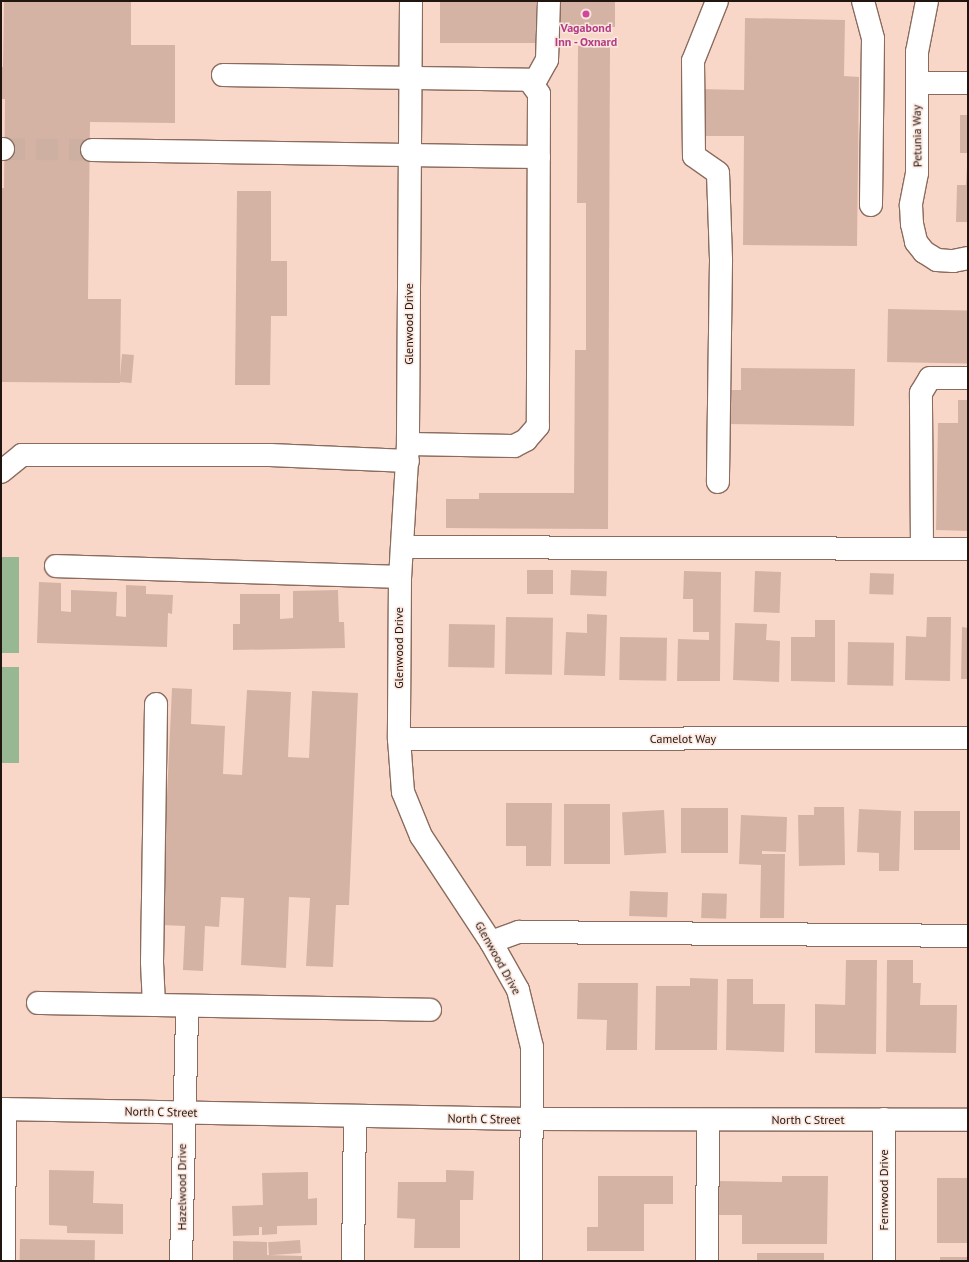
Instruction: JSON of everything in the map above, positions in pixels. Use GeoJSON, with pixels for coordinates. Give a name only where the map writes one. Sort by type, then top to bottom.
{"type":"FeatureCollection","features":[{"type":"Feature","properties":{"kind":"street","name":"Glenwood Drive"},"geometry":{"type":"LineString","coordinates":[[411,1],[408,452],[400,576],[399,739],[403,792],[421,836],[491,942],[518,990],[532,1047],[531,1261]]}},
{"type":"Feature","properties":{"kind":"street"},"geometry":{"type":"LineString","coordinates":[[533,85],[547,60],[550,1]]}},
{"type":"Feature","properties":{"kind":"street"},"geometry":{"type":"LineString","coordinates":[[718,1],[693,61],[694,156],[718,173],[721,261],[718,482]]}},
{"type":"Feature","properties":{"kind":"street"},"geometry":{"type":"LineString","coordinates":[[863,1],[873,39],[871,205]]}},
{"type":"Feature","properties":{"kind":"street","name":"Petunia Way"},"geometry":{"type":"LineString","coordinates":[[927,1],[917,52],[917,173],[911,206],[912,224],[916,242],[924,252],[937,260],[953,261],[968,258]]}},
{"type":"Feature","properties":{"kind":"street"},"geometry":{"type":"LineString","coordinates":[[1,472],[22,455],[270,455],[408,452],[514,446],[526,440],[538,426],[539,94],[529,80],[223,75]]}},
{"type":"Feature","properties":{"kind":"street"},"geometry":{"type":"LineString","coordinates":[[917,83],[968,83]]}},
{"type":"Feature","properties":{"kind":"street"},"geometry":{"type":"LineString","coordinates":[[92,150],[539,157]]}},
{"type":"Feature","properties":{"kind":"street"},"geometry":{"type":"LineString","coordinates":[[922,548],[921,393],[930,378],[968,378]]}},
{"type":"Feature","properties":{"kind":"street"},"geometry":{"type":"LineString","coordinates":[[403,547],[968,549]]}},
{"type":"Feature","properties":{"kind":"street"},"geometry":{"type":"LineString","coordinates":[[56,566],[400,576]]}},
{"type":"Feature","properties":{"kind":"street"},"geometry":{"type":"LineString","coordinates":[[154,1005],[152,962],[156,704]]}},
{"type":"Feature","properties":{"kind":"street","name":"Camelot Way"},"geometry":{"type":"LineString","coordinates":[[399,739],[968,738]]}},
{"type":"Feature","properties":{"kind":"street"},"geometry":{"type":"LineString","coordinates":[[491,942],[519,932],[968,936]]}},
{"type":"Feature","properties":{"kind":"street"},"geometry":{"type":"LineString","coordinates":[[38,1003],[187,1007],[430,1010]]}},
{"type":"Feature","properties":{"kind":"street","name":"Hazelwood Drive"},"geometry":{"type":"LineString","coordinates":[[181,1261],[182,1113],[187,1007]]}},
{"type":"Feature","properties":{"kind":"street"},"geometry":{"type":"LineString","coordinates":[[3,1109],[4,1261]]}},
{"type":"Feature","properties":{"kind":"street","name":"North C Street"},"geometry":{"type":"LineString","coordinates":[[3,1109],[355,1117],[708,1120],[968,1120]]}},
{"type":"Feature","properties":{"kind":"street"},"geometry":{"type":"LineString","coordinates":[[353,1261],[355,1117]]}},
{"type":"Feature","properties":{"kind":"street","name":"Fernwood Drive"},"geometry":{"type":"LineString","coordinates":[[884,1119],[884,1261]]}},
{"type":"Feature","properties":{"kind":"street"},"geometry":{"type":"LineString","coordinates":[[706,1261],[708,1120]]}},
{"type":"Feature","properties":{"kind":"green space"},"geometry":{"type":"Polygon","coordinates":[[[1,557],[19,557],[19,653],[1,653],[1,557]]]}},
{"type":"Feature","properties":{"kind":"green space"},"geometry":{"type":"Polygon","coordinates":[[[1,667],[19,667],[19,763],[1,763],[1,667]]]}},
{"type":"Feature","properties":{"kind":"building"},"geometry":{"type":"Polygon","coordinates":[[[4,1],[131,1],[131,45],[175,45],[175,123],[90,122],[88,299],[121,299],[120,383],[1,382],[1,188],[4,188],[5,99],[1,99],[1,67],[3,67],[4,1]]]}},
{"type":"Feature","properties":{"kind":"building"},"geometry":{"type":"Polygon","coordinates":[[[440,1],[536,1],[536,43],[440,43],[440,1]]]}},
{"type":"Feature","properties":{"kind":"building","name":"Vagabond Inn - Oxnard"},"geometry":{"type":"Polygon","coordinates":[[[558,1],[615,1],[615,27],[558,27],[558,1]]]}},
{"type":"Feature","properties":{"kind":"building"},"geometry":{"type":"Polygon","coordinates":[[[745,18],[845,20],[844,76],[859,77],[857,246],[743,245],[744,136],[697,136],[698,89],[744,90],[745,18]]]}},
{"type":"Feature","properties":{"kind":"building"},"geometry":{"type":"Polygon","coordinates":[[[578,46],[610,46],[608,529],[446,528],[446,499],[479,499],[479,493],[574,493],[575,350],[586,350],[586,203],[577,203],[578,46]]]}},
{"type":"Feature","properties":{"kind":"building"},"geometry":{"type":"Polygon","coordinates":[[[960,115],[968,115],[968,153],[960,153],[960,115]]]}},
{"type":"Feature","properties":{"kind":"building"},"geometry":{"type":"Polygon","coordinates":[[[967,166],[968,222],[956,222],[957,185],[966,185],[967,166]]]}},
{"type":"Feature","properties":{"kind":"building"},"geometry":{"type":"Polygon","coordinates":[[[237,191],[271,191],[271,261],[287,261],[287,316],[271,316],[270,385],[235,385],[237,191]]]}},
{"type":"Feature","properties":{"kind":"building"},"geometry":{"type":"Polygon","coordinates":[[[888,309],[968,310],[967,363],[887,362],[888,309]]]}},
{"type":"Feature","properties":{"kind":"building"},"geometry":{"type":"Polygon","coordinates":[[[122,354],[134,355],[132,383],[120,382],[122,354]]]}},
{"type":"Feature","properties":{"kind":"building"},"geometry":{"type":"Polygon","coordinates":[[[741,368],[855,369],[854,426],[728,424],[728,390],[741,390],[741,368]]]}},
{"type":"Feature","properties":{"kind":"building"},"geometry":{"type":"Polygon","coordinates":[[[958,400],[968,400],[968,531],[936,530],[938,423],[958,423],[958,400]]]}},
{"type":"Feature","properties":{"kind":"building"},"geometry":{"type":"Polygon","coordinates":[[[527,570],[553,570],[553,594],[527,594],[527,570]]]}},
{"type":"Feature","properties":{"kind":"building"},"geometry":{"type":"Polygon","coordinates":[[[571,570],[607,571],[606,596],[570,595],[571,570]]]}},
{"type":"Feature","properties":{"kind":"building"},"geometry":{"type":"Polygon","coordinates":[[[684,571],[721,572],[720,681],[677,681],[678,639],[709,640],[709,632],[693,632],[693,599],[683,599],[684,571]]]}},
{"type":"Feature","properties":{"kind":"building"},"geometry":{"type":"Polygon","coordinates":[[[755,571],[781,572],[780,613],[754,612],[755,571]]]}},
{"type":"Feature","properties":{"kind":"building"},"geometry":{"type":"Polygon","coordinates":[[[870,573],[894,574],[893,595],[869,594],[870,573]]]}},
{"type":"Feature","properties":{"kind":"building"},"geometry":{"type":"Polygon","coordinates":[[[39,582],[61,583],[61,611],[71,612],[71,590],[117,592],[116,616],[126,617],[126,585],[146,586],[146,594],[173,595],[172,614],[168,613],[167,647],[37,643],[39,582]]]}},
{"type":"Feature","properties":{"kind":"building"},"geometry":{"type":"Polygon","coordinates":[[[338,590],[339,622],[344,622],[345,648],[233,650],[233,624],[240,624],[240,594],[280,594],[280,619],[293,618],[293,591],[338,590]]]}},
{"type":"Feature","properties":{"kind":"building"},"geometry":{"type":"Polygon","coordinates":[[[587,614],[607,615],[605,676],[564,675],[566,632],[587,633],[587,614]]]}},
{"type":"Feature","properties":{"kind":"building"},"geometry":{"type":"Polygon","coordinates":[[[506,617],[553,618],[552,675],[505,674],[506,617]]]}},
{"type":"Feature","properties":{"kind":"building"},"geometry":{"type":"Polygon","coordinates":[[[927,617],[951,617],[950,681],[905,680],[906,636],[926,637],[927,617]]]}},
{"type":"Feature","properties":{"kind":"building"},"geometry":{"type":"Polygon","coordinates":[[[815,620],[835,620],[835,682],[791,681],[791,637],[815,637],[815,620]]]}},
{"type":"Feature","properties":{"kind":"building"},"geometry":{"type":"Polygon","coordinates":[[[735,623],[767,624],[766,640],[780,641],[779,682],[733,680],[735,623]]]}},
{"type":"Feature","properties":{"kind":"building"},"geometry":{"type":"Polygon","coordinates":[[[449,624],[495,625],[494,668],[448,667],[449,624]]]}},
{"type":"Feature","properties":{"kind":"building"},"geometry":{"type":"Polygon","coordinates":[[[962,627],[968,628],[968,679],[961,679],[962,627]]]}},
{"type":"Feature","properties":{"kind":"building"},"geometry":{"type":"Polygon","coordinates":[[[620,637],[667,638],[666,681],[619,680],[620,637]]]}},
{"type":"Feature","properties":{"kind":"building"},"geometry":{"type":"Polygon","coordinates":[[[848,642],[894,643],[893,686],[847,685],[848,642]]]}},
{"type":"Feature","properties":{"kind":"building"},"geometry":{"type":"Polygon","coordinates":[[[172,688],[192,689],[191,724],[225,726],[223,774],[242,775],[247,690],[291,692],[288,757],[309,758],[312,691],[358,693],[349,905],[336,905],[333,967],[306,966],[310,898],[289,897],[286,968],[241,965],[244,898],[221,897],[219,927],[205,926],[203,971],[183,970],[185,926],[161,925],[172,688]]]}},
{"type":"Feature","properties":{"kind":"building"},"geometry":{"type":"Polygon","coordinates":[[[506,803],[552,803],[551,866],[526,866],[526,846],[506,846],[506,803]]]}},
{"type":"Feature","properties":{"kind":"building"},"geometry":{"type":"Polygon","coordinates":[[[564,804],[610,804],[610,864],[564,864],[564,804]]]}},
{"type":"Feature","properties":{"kind":"building"},"geometry":{"type":"Polygon","coordinates":[[[814,807],[844,807],[845,865],[799,866],[798,815],[814,815],[814,807]]]}},
{"type":"Feature","properties":{"kind":"building"},"geometry":{"type":"Polygon","coordinates":[[[681,808],[728,808],[728,853],[681,853],[681,808]]]}},
{"type":"Feature","properties":{"kind":"building"},"geometry":{"type":"Polygon","coordinates":[[[859,809],[901,811],[899,871],[879,871],[879,853],[857,852],[859,809]]]}},
{"type":"Feature","properties":{"kind":"building"},"geometry":{"type":"Polygon","coordinates":[[[664,810],[666,853],[624,855],[622,812],[664,810]]]}},
{"type":"Feature","properties":{"kind":"building"},"geometry":{"type":"Polygon","coordinates":[[[914,811],[960,811],[960,850],[914,850],[914,811]]]}},
{"type":"Feature","properties":{"kind":"building"},"geometry":{"type":"Polygon","coordinates":[[[741,815],[787,817],[786,852],[762,851],[762,854],[785,854],[784,918],[760,918],[761,865],[739,864],[741,815]]]}},
{"type":"Feature","properties":{"kind":"building"},"geometry":{"type":"Polygon","coordinates":[[[630,891],[668,892],[667,917],[629,916],[630,891]]]}},
{"type":"Feature","properties":{"kind":"building"},"geometry":{"type":"Polygon","coordinates":[[[702,893],[727,894],[726,919],[701,918],[702,893]]]}},
{"type":"Feature","properties":{"kind":"building"},"geometry":{"type":"Polygon","coordinates":[[[846,960],[877,960],[876,1054],[815,1053],[815,1004],[845,1005],[846,960]]]}},
{"type":"Feature","properties":{"kind":"building"},"geometry":{"type":"Polygon","coordinates":[[[887,960],[913,960],[913,983],[921,983],[920,1005],[957,1005],[956,1053],[886,1052],[887,960]]]}},
{"type":"Feature","properties":{"kind":"building"},"geometry":{"type":"Polygon","coordinates":[[[690,978],[718,979],[717,1050],[655,1050],[656,986],[690,986],[690,978]]]}},
{"type":"Feature","properties":{"kind":"building"},"geometry":{"type":"Polygon","coordinates":[[[727,979],[753,979],[753,1004],[785,1004],[784,1052],[726,1050],[727,979]]]}},
{"type":"Feature","properties":{"kind":"building"},"geometry":{"type":"Polygon","coordinates":[[[578,983],[638,983],[637,1050],[606,1050],[607,1020],[577,1019],[578,983]]]}},
{"type":"Feature","properties":{"kind":"building"},"geometry":{"type":"Polygon","coordinates":[[[49,1170],[94,1171],[93,1203],[123,1204],[123,1234],[67,1233],[67,1226],[49,1225],[49,1170]]]}},
{"type":"Feature","properties":{"kind":"building"},"geometry":{"type":"Polygon","coordinates":[[[446,1170],[474,1171],[473,1200],[460,1200],[460,1248],[414,1248],[415,1219],[397,1218],[398,1182],[446,1182],[446,1170]]]}},
{"type":"Feature","properties":{"kind":"building"},"geometry":{"type":"Polygon","coordinates":[[[308,1172],[308,1199],[317,1198],[317,1225],[277,1226],[277,1234],[262,1235],[262,1227],[259,1227],[259,1235],[233,1236],[232,1206],[263,1205],[262,1173],[308,1172]]]}},
{"type":"Feature","properties":{"kind":"building"},"geometry":{"type":"Polygon","coordinates":[[[598,1176],[673,1176],[673,1204],[644,1204],[644,1251],[587,1251],[587,1227],[598,1227],[598,1176]]]}},
{"type":"Feature","properties":{"kind":"building"},"geometry":{"type":"Polygon","coordinates":[[[782,1176],[828,1176],[827,1244],[742,1244],[742,1215],[718,1215],[718,1181],[782,1182],[782,1176]]]}},
{"type":"Feature","properties":{"kind":"building"},"geometry":{"type":"Polygon","coordinates":[[[937,1178],[968,1178],[968,1243],[937,1243],[937,1178]]]}},
{"type":"Feature","properties":{"kind":"building"},"geometry":{"type":"Polygon","coordinates":[[[20,1239],[95,1240],[95,1261],[20,1261],[20,1239]]]}},
{"type":"Feature","properties":{"kind":"building"},"geometry":{"type":"Polygon","coordinates":[[[300,1240],[301,1253],[269,1255],[268,1242],[300,1240]]]}},
{"type":"Feature","properties":{"kind":"building"},"geometry":{"type":"Polygon","coordinates":[[[233,1241],[267,1242],[267,1255],[302,1256],[302,1261],[233,1261],[233,1241]]]}},
{"type":"Feature","properties":{"kind":"building"},"geometry":{"type":"Polygon","coordinates":[[[757,1253],[824,1253],[824,1261],[757,1261],[757,1253]]]}},
{"type":"Feature","properties":{"kind":"building"},"geometry":{"type":"Polygon","coordinates":[[[940,1257],[968,1257],[968,1261],[940,1261],[940,1257]]]}},
{"type":"Feature","properties":{"kind":"tunnel"},"geometry":{"type":"LineString","coordinates":[[3,149],[92,150]]}},
{"type":"Feature","properties":{"kind":"place","name":"Vagabond Inn - Oxnard"},"geometry":{"type":"Point","coordinates":[586,14]}}]}
